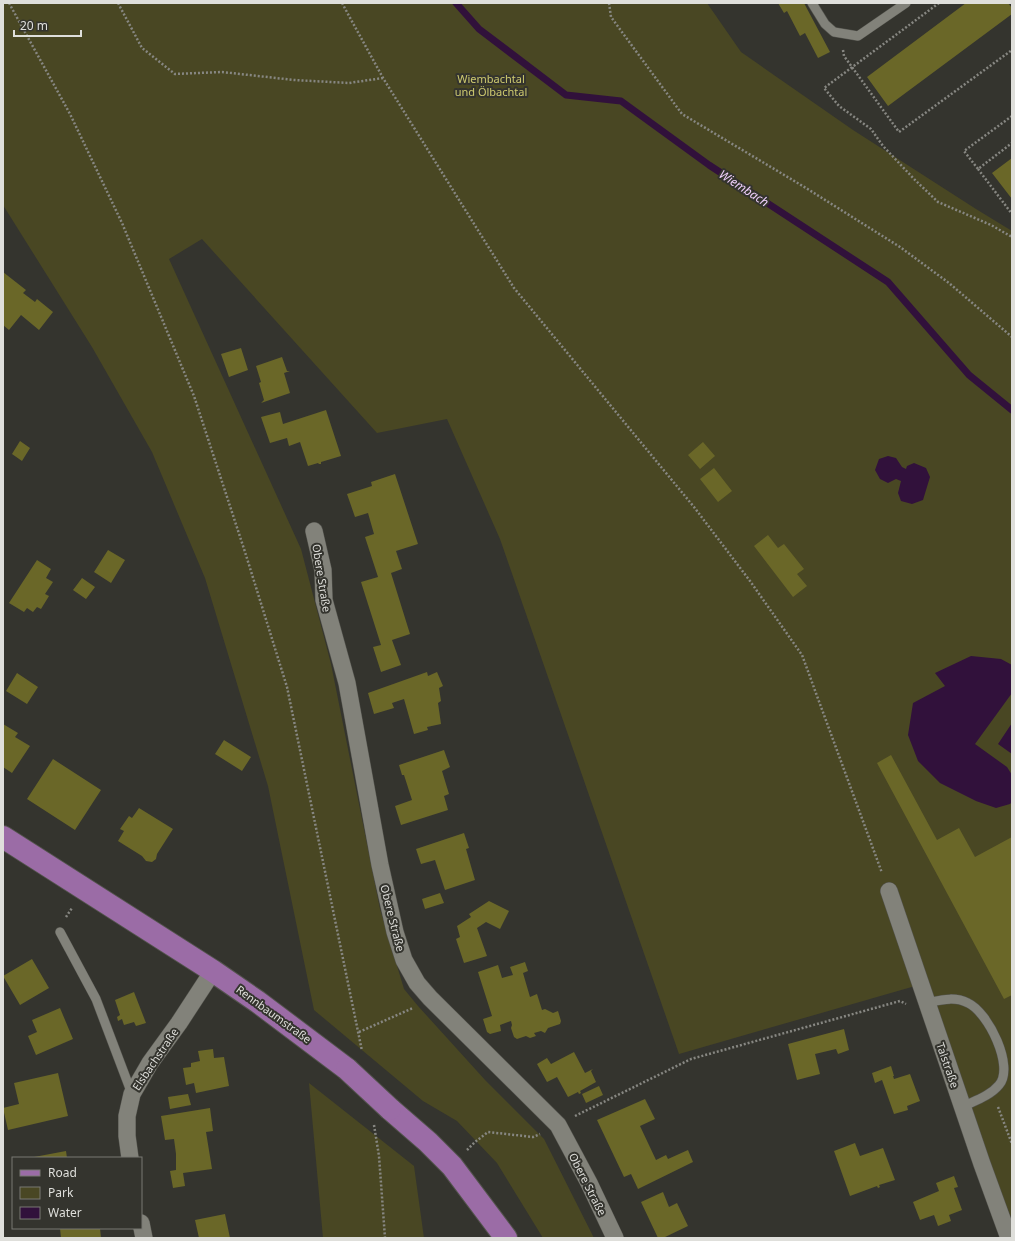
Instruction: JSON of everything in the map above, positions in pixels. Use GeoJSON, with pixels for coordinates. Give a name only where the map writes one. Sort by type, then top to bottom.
{"type":"FeatureCollection","features":[{"type":"Feature","properties":{"kind":"main road","name":"Rennbaumstraße"},"geometry":{"type":"LineString","coordinates":[[3,837],[213,971],[258,1002],[355,1062],[382,1113],[428,1142],[452,1166],[506,1238]]}},
{"type":"Feature","properties":{"kind":"street","name":"Obere Straße"},"geometry":{"type":"LineString","coordinates":[[314,531],[323,570],[324,600],[347,683],[380,866],[395,932],[404,960],[416,983],[558,1125],[589,1183],[615,1238]]}},
{"type":"Feature","properties":{"kind":"street","name":"Talstraße"},"geometry":{"type":"LineString","coordinates":[[889,890],[926,1003],[1009,1238]]}},
{"type":"Feature","properties":{"kind":"street","name":"Elsbachstraße"},"geometry":{"type":"LineString","coordinates":[[130,1157],[127,1136],[127,1116],[132,1094],[150,1063],[179,1023],[213,971]]}},
{"type":"Feature","properties":{"kind":"street"},"geometry":{"type":"LineString","coordinates":[[142,1228],[144,1238]]}},
{"type":"Feature","properties":{"kind":"lane"},"geometry":{"type":"LineString","coordinates":[[812,3],[825,24],[834,32],[858,36],[906,3]]}},
{"type":"Feature","properties":{"kind":"lane"},"geometry":{"type":"LineString","coordinates":[[60,932],[96,998],[132,1094]]}},
{"type":"Feature","properties":{"kind":"lane"},"geometry":{"type":"LineString","coordinates":[[926,1003],[952,998],[969,1003],[981,1012],[993,1031],[1002,1057],[1005,1072],[1000,1084],[991,1092],[962,1107]]}},
{"type":"Feature","properties":{"kind":"path"},"geometry":{"type":"LineString","coordinates":[[8,3],[70,114],[115,210],[194,396],[245,552],[286,687],[359,1032],[355,1062]]}},
{"type":"Feature","properties":{"kind":"path"},"geometry":{"type":"LineString","coordinates":[[118,3],[142,48],[174,74],[222,72],[294,80],[349,83],[383,78]]}},
{"type":"Feature","properties":{"kind":"path"},"geometry":{"type":"LineString","coordinates":[[342,3],[383,78],[514,288],[694,507],[750,581],[802,655],[889,890]]}},
{"type":"Feature","properties":{"kind":"path"},"geometry":{"type":"LineString","coordinates":[[609,3],[611,17],[682,114],[806,188],[900,247],[949,283],[1012,337]]}},
{"type":"Feature","properties":{"kind":"path"},"geometry":{"type":"LineString","coordinates":[[939,3],[824,88],[839,106],[871,129],[883,146],[938,202],[991,225],[1012,236]]}},
{"type":"Feature","properties":{"kind":"path"},"geometry":{"type":"LineString","coordinates":[[852,68],[899,132],[1012,50]]}},
{"type":"Feature","properties":{"kind":"path"},"geometry":{"type":"LineString","coordinates":[[1012,116],[964,151],[1012,214]]}},
{"type":"Feature","properties":{"kind":"path"},"geometry":{"type":"LineString","coordinates":[[978,169],[1012,143]]}},
{"type":"Feature","properties":{"kind":"path"},"geometry":{"type":"LineString","coordinates":[[359,1032],[418,1006],[430,998]]}},
{"type":"Feature","properties":{"kind":"path"},"geometry":{"type":"LineString","coordinates":[[472,1146],[488,1132],[534,1137],[691,1059],[900,1001],[932,1020]]}},
{"type":"Feature","properties":{"kind":"path"},"geometry":{"type":"LineString","coordinates":[[962,1107],[999,1107],[1012,1144]]}},
{"type":"Feature","properties":{"kind":"path"},"geometry":{"type":"LineString","coordinates":[[382,1113],[379,1156],[385,1238]]}},
{"type":"Feature","properties":{"kind":"green space","name":"Wiembachtal und Ölbachtal"},"geometry":{"type":"Polygon","coordinates":[[[3,3],[707,3],[741,52],[853,130],[1012,231],[1012,1220],[987,1156],[929,982],[679,1054],[500,539],[447,419],[377,433],[202,239],[169,259],[301,549],[331,664],[380,909],[404,989],[486,1081],[544,1139],[594,1238],[543,1238],[497,1163],[457,1121],[423,1101],[314,1010],[268,786],[205,578],[152,452],[92,347],[3,205],[3,3]]]}},
{"type":"Feature","properties":{"kind":"green space"},"geometry":{"type":"Polygon","coordinates":[[[309,1083],[414,1166],[424,1238],[323,1238],[309,1083]]]}},
{"type":"Feature","properties":{"kind":"water"},"geometry":{"type":"Polygon","coordinates":[[[888,456],[896,458],[902,467],[906,469],[907,466],[914,463],[926,468],[930,477],[923,500],[912,504],[901,501],[898,493],[901,481],[896,479],[888,483],[880,479],[875,470],[879,459],[888,456]]]}},
{"type":"Feature","properties":{"kind":"water"},"geometry":{"type":"Polygon","coordinates":[[[971,656],[1001,659],[1012,665],[1012,693],[975,744],[1007,767],[1012,775],[1012,802],[996,808],[976,801],[940,783],[918,761],[908,735],[913,703],[945,686],[935,673],[971,656]]]}},
{"type":"Feature","properties":{"kind":"water"},"geometry":{"type":"Polygon","coordinates":[[[1012,723],[1012,754],[998,744],[1012,723]]]}},
{"type":"Feature","properties":{"kind":"building"},"geometry":{"type":"Polygon","coordinates":[[[778,3],[804,3],[830,52],[818,58],[805,33],[800,36],[787,11],[784,13],[778,3]]]}},
{"type":"Feature","properties":{"kind":"building"},"geometry":{"type":"Polygon","coordinates":[[[966,3],[1008,3],[1012,8],[1012,14],[888,106],[867,77],[966,3]]]}},
{"type":"Feature","properties":{"kind":"building"},"geometry":{"type":"Polygon","coordinates":[[[1012,158],[1012,199],[992,173],[1012,158]]]}},
{"type":"Feature","properties":{"kind":"building"},"geometry":{"type":"Polygon","coordinates":[[[3,272],[26,290],[23,293],[35,302],[37,299],[53,312],[39,330],[21,315],[9,330],[3,325],[3,272]]]}},
{"type":"Feature","properties":{"kind":"building"},"geometry":{"type":"Polygon","coordinates":[[[241,348],[248,370],[229,377],[221,354],[241,348]]]}},
{"type":"Feature","properties":{"kind":"building"},"geometry":{"type":"Polygon","coordinates":[[[282,357],[287,371],[290,371],[284,373],[290,393],[261,403],[264,400],[259,383],[261,382],[256,366],[282,357]]]}},
{"type":"Feature","properties":{"kind":"building"},"geometry":{"type":"Polygon","coordinates":[[[326,410],[341,456],[321,462],[321,464],[318,463],[308,466],[300,442],[289,446],[287,438],[270,443],[261,417],[280,412],[283,424],[326,410]]]}},
{"type":"Feature","properties":{"kind":"building"},"geometry":{"type":"Polygon","coordinates":[[[20,441],[30,448],[22,461],[12,454],[20,441]]]}},
{"type":"Feature","properties":{"kind":"building"},"geometry":{"type":"Polygon","coordinates":[[[703,442],[715,456],[700,469],[688,455],[703,442]]]}},
{"type":"Feature","properties":{"kind":"building"},"geometry":{"type":"Polygon","coordinates":[[[714,468],[732,491],[718,502],[700,479],[714,468]]]}},
{"type":"Feature","properties":{"kind":"building"},"geometry":{"type":"Polygon","coordinates":[[[395,474],[418,544],[396,551],[402,569],[391,573],[410,634],[392,640],[401,665],[381,672],[373,647],[381,645],[361,582],[378,577],[365,537],[374,534],[368,513],[355,517],[347,494],[372,486],[371,482],[395,474]]]}},
{"type":"Feature","properties":{"kind":"building"},"geometry":{"type":"Polygon","coordinates":[[[768,535],[778,548],[784,544],[804,569],[797,574],[807,586],[793,597],[754,546],[768,535]]]}},
{"type":"Feature","properties":{"kind":"building"},"geometry":{"type":"Polygon","coordinates":[[[108,550],[125,560],[111,583],[94,572],[108,550]]]}},
{"type":"Feature","properties":{"kind":"building"},"geometry":{"type":"Polygon","coordinates":[[[37,560],[51,569],[46,578],[53,582],[45,594],[49,596],[41,609],[37,607],[33,612],[27,608],[24,612],[9,603],[37,560]]]}},
{"type":"Feature","properties":{"kind":"building"},"geometry":{"type":"Polygon","coordinates":[[[82,578],[95,587],[86,599],[73,590],[82,578]]]}},
{"type":"Feature","properties":{"kind":"building"},"geometry":{"type":"Polygon","coordinates":[[[427,672],[428,676],[437,672],[443,686],[439,688],[441,701],[438,703],[441,724],[427,727],[428,730],[414,734],[404,699],[392,703],[394,708],[374,714],[368,693],[427,672]]]}},
{"type":"Feature","properties":{"kind":"building"},"geometry":{"type":"Polygon","coordinates":[[[17,673],[38,687],[27,704],[6,691],[17,673]]]}},
{"type":"Feature","properties":{"kind":"building"},"geometry":{"type":"Polygon","coordinates":[[[3,724],[18,733],[15,737],[30,746],[12,773],[3,767],[3,724]]]}},
{"type":"Feature","properties":{"kind":"building"},"geometry":{"type":"Polygon","coordinates":[[[224,740],[251,757],[242,771],[215,754],[224,740]]]}},
{"type":"Feature","properties":{"kind":"building"},"geometry":{"type":"Polygon","coordinates":[[[444,750],[450,767],[442,771],[449,794],[444,796],[448,810],[401,825],[395,806],[412,800],[404,775],[402,775],[399,765],[444,750]]]}},
{"type":"Feature","properties":{"kind":"building"},"geometry":{"type":"Polygon","coordinates":[[[891,755],[937,840],[959,828],[975,857],[1012,837],[1012,995],[1004,999],[877,763],[891,755]]]}},
{"type":"Feature","properties":{"kind":"building"},"geometry":{"type":"Polygon","coordinates":[[[53,759],[101,790],[75,830],[27,799],[53,759]]]}},
{"type":"Feature","properties":{"kind":"building"},"geometry":{"type":"Polygon","coordinates":[[[139,808],[173,829],[157,854],[156,859],[152,862],[146,861],[142,856],[118,841],[124,831],[120,829],[129,816],[132,818],[139,808]]]}},
{"type":"Feature","properties":{"kind":"building"},"geometry":{"type":"Polygon","coordinates":[[[464,833],[469,848],[466,849],[475,880],[445,890],[435,860],[421,864],[416,849],[464,833]]]}},
{"type":"Feature","properties":{"kind":"building"},"geometry":{"type":"Polygon","coordinates":[[[440,893],[444,903],[425,909],[422,899],[440,893]]]}},
{"type":"Feature","properties":{"kind":"building"},"geometry":{"type":"Polygon","coordinates":[[[489,901],[509,911],[500,929],[486,922],[477,928],[487,956],[464,963],[456,939],[460,937],[457,926],[471,917],[469,914],[489,901]]]}},
{"type":"Feature","properties":{"kind":"building"},"geometry":{"type":"Polygon","coordinates":[[[32,959],[49,988],[20,1005],[3,976],[32,959]]]}},
{"type":"Feature","properties":{"kind":"building"},"geometry":{"type":"Polygon","coordinates":[[[525,962],[528,971],[523,973],[530,997],[537,994],[542,1010],[545,1009],[553,1013],[558,1011],[561,1021],[560,1024],[548,1028],[545,1033],[541,1031],[534,1033],[536,1036],[530,1038],[526,1036],[517,1039],[514,1037],[511,1028],[511,1021],[500,1025],[501,1031],[490,1034],[487,1032],[483,1019],[492,1016],[478,972],[498,965],[502,978],[513,975],[510,967],[525,962]]]}},
{"type":"Feature","properties":{"kind":"building"},"geometry":{"type":"Polygon","coordinates":[[[134,992],[146,1023],[136,1026],[134,1022],[124,1025],[122,1019],[118,1021],[117,1017],[120,1015],[115,1000],[134,992]]]}},
{"type":"Feature","properties":{"kind":"building"},"geometry":{"type":"Polygon","coordinates":[[[60,1008],[73,1039],[36,1055],[28,1036],[37,1032],[32,1020],[60,1008]]]}},
{"type":"Feature","properties":{"kind":"building"},"geometry":{"type":"Polygon","coordinates":[[[844,1029],[849,1050],[838,1054],[836,1049],[815,1054],[820,1074],[797,1080],[788,1044],[844,1029]]]}},
{"type":"Feature","properties":{"kind":"building"},"geometry":{"type":"Polygon","coordinates":[[[213,1049],[214,1058],[224,1057],[229,1086],[196,1093],[194,1083],[186,1085],[183,1068],[191,1067],[191,1063],[200,1061],[198,1051],[213,1049]]]}},
{"type":"Feature","properties":{"kind":"building"},"geometry":{"type":"Polygon","coordinates":[[[574,1052],[585,1073],[593,1069],[591,1071],[596,1082],[580,1091],[581,1093],[579,1094],[578,1092],[568,1097],[557,1077],[547,1082],[537,1064],[547,1058],[551,1064],[574,1052]]]}},
{"type":"Feature","properties":{"kind":"building"},"geometry":{"type":"Polygon","coordinates":[[[891,1066],[894,1079],[910,1074],[920,1101],[907,1106],[908,1110],[894,1114],[882,1080],[875,1083],[872,1073],[891,1066]]]}},
{"type":"Feature","properties":{"kind":"building"},"geometry":{"type":"Polygon","coordinates":[[[58,1073],[68,1116],[8,1130],[3,1108],[19,1104],[14,1083],[58,1073]]]}},
{"type":"Feature","properties":{"kind":"building"},"geometry":{"type":"Polygon","coordinates":[[[599,1086],[603,1095],[586,1103],[582,1094],[599,1086]]]}},
{"type":"Feature","properties":{"kind":"building"},"geometry":{"type":"Polygon","coordinates":[[[188,1094],[191,1105],[170,1109],[168,1097],[188,1094]]]}},
{"type":"Feature","properties":{"kind":"building"},"geometry":{"type":"Polygon","coordinates":[[[645,1099],[655,1119],[640,1126],[656,1160],[666,1155],[668,1159],[688,1150],[693,1162],[638,1189],[631,1174],[624,1177],[597,1120],[645,1099]]]}},
{"type":"Feature","properties":{"kind":"building"},"geometry":{"type":"Polygon","coordinates":[[[210,1108],[213,1131],[206,1132],[212,1169],[183,1173],[185,1186],[173,1188],[170,1171],[176,1170],[174,1139],[165,1140],[161,1116],[210,1108]]]}},
{"type":"Feature","properties":{"kind":"building"},"geometry":{"type":"Polygon","coordinates":[[[855,1143],[860,1156],[883,1148],[895,1180],[879,1185],[880,1187],[878,1188],[877,1186],[850,1196],[834,1151],[855,1143]]]}},
{"type":"Feature","properties":{"kind":"building"},"geometry":{"type":"Polygon","coordinates":[[[66,1151],[67,1157],[34,1157],[66,1151]]]}},
{"type":"Feature","properties":{"kind":"building"},"geometry":{"type":"Polygon","coordinates":[[[954,1176],[958,1187],[954,1188],[962,1210],[949,1215],[951,1221],[938,1226],[934,1215],[920,1220],[913,1202],[939,1191],[936,1183],[954,1176]]]}},
{"type":"Feature","properties":{"kind":"building"},"geometry":{"type":"Polygon","coordinates":[[[663,1192],[669,1207],[677,1203],[688,1226],[663,1238],[658,1238],[641,1202],[663,1192]]]}},
{"type":"Feature","properties":{"kind":"building"},"geometry":{"type":"Polygon","coordinates":[[[225,1214],[230,1238],[199,1238],[195,1220],[225,1214]]]}},
{"type":"Feature","properties":{"kind":"building"},"geometry":{"type":"Polygon","coordinates":[[[60,1229],[100,1229],[101,1238],[61,1238],[60,1229]]]}},
{"type":"Feature","properties":{"kind":"waterway","name":"Wiembach"},"geometry":{"type":"LineString","coordinates":[[456,3],[479,29],[566,95],[621,101],[709,165],[888,282],[969,375],[1012,410]]}}]}
